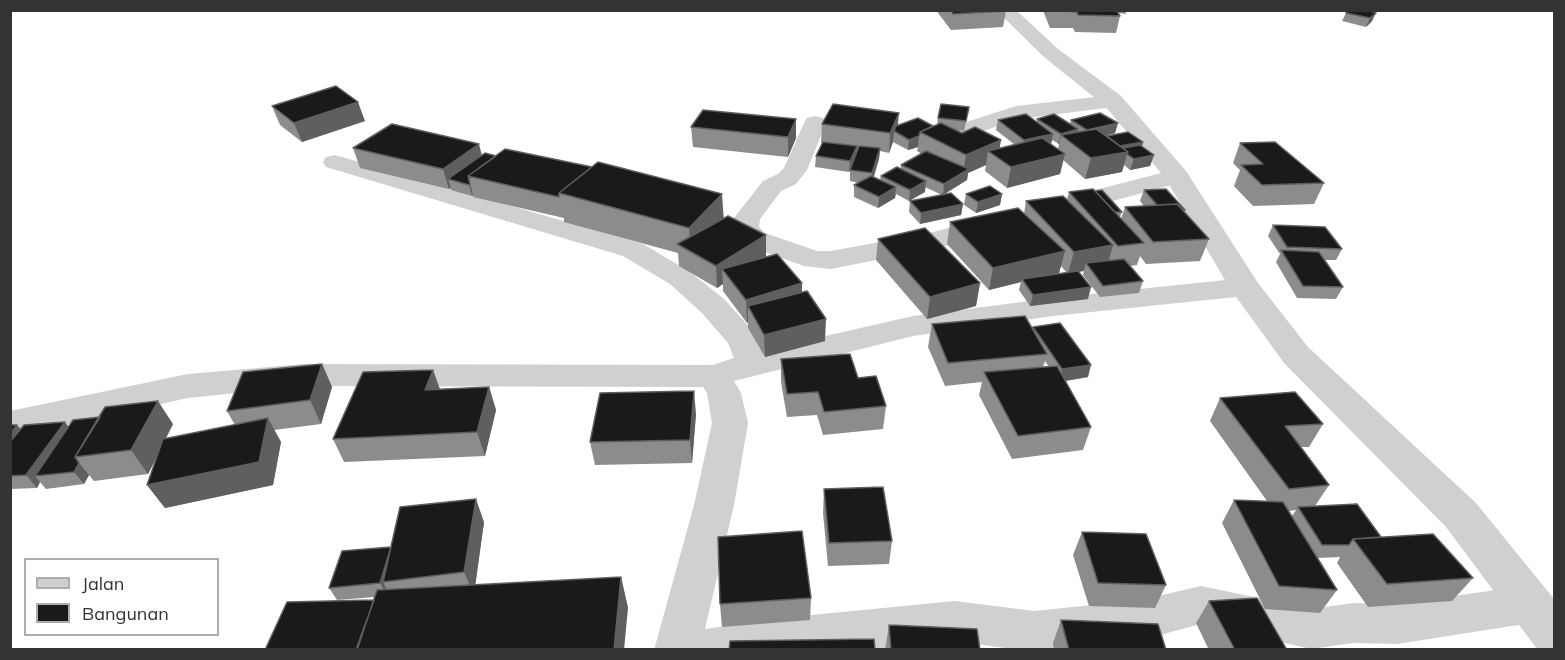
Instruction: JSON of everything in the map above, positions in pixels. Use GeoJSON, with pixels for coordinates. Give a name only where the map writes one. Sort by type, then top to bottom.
{"type":"FeatureCollection","features":[{"type":"Feature","properties":{"kind":"street"},"geometry":{"type":"LineString","coordinates":[[1005,10],[1051,52],[1113,102],[1177,176],[1245,287],[1296,355],[1461,515],[1543,619]]}},
{"type":"Feature","properties":{"kind":"street"},"geometry":{"type":"LineString","coordinates":[[968,129],[1016,113],[1113,102]]}},
{"type":"Feature","properties":{"kind":"street"},"geometry":{"type":"LineString","coordinates":[[815,123],[795,170],[787,178],[772,186],[747,218],[745,229],[755,239],[814,260],[831,260],[931,241],[1008,221]]}},
{"type":"Feature","properties":{"kind":"street"},"geometry":{"type":"LineString","coordinates":[[335,162],[633,250],[680,278],[713,306],[743,339],[753,364]]}},
{"type":"Feature","properties":{"kind":"street"},"geometry":{"type":"LineString","coordinates":[[1038,213],[1177,176]]}},
{"type":"Feature","properties":{"kind":"street"},"geometry":{"type":"LineString","coordinates":[[10,424],[188,386],[304,375],[713,376],[753,364],[913,326],[1053,307],[1245,287]]}},
{"type":"Feature","properties":{"kind":"street"},"geometry":{"type":"LineString","coordinates":[[677,650],[714,505],[730,423],[724,393],[713,376]]}},
{"type":"Feature","properties":{"kind":"street"},"geometry":{"type":"LineString","coordinates":[[705,650],[782,639],[955,621],[1034,631],[1141,620],[1201,605],[1311,629],[1353,623],[1397,624],[1543,619]]}},
{"type":"Feature","properties":{"kind":"building"},"geometry":{"type":"Polygon","coordinates":[[[951,10],[1006,10],[1006,11],[953,14],[951,10]]]}},
{"type":"Feature","properties":{"kind":"building"},"geometry":{"type":"Polygon","coordinates":[[[1053,10],[1116,10],[1120,16],[1078,15],[1077,12],[1053,10]]]}},
{"type":"Feature","properties":{"kind":"building"},"geometry":{"type":"Polygon","coordinates":[[[1348,10],[1367,10],[1376,13],[1370,18],[1346,13],[1348,10]]]}},
{"type":"Feature","properties":{"kind":"building"},"geometry":{"type":"Polygon","coordinates":[[[336,86],[358,102],[294,123],[272,106],[336,86]]]}},
{"type":"Feature","properties":{"kind":"building"},"geometry":{"type":"Polygon","coordinates":[[[833,104],[899,113],[890,133],[822,124],[833,104]]]}},
{"type":"Feature","properties":{"kind":"building"},"geometry":{"type":"Polygon","coordinates":[[[941,104],[969,107],[966,121],[938,118],[941,104]]]}},
{"type":"Feature","properties":{"kind":"building"},"geometry":{"type":"Polygon","coordinates":[[[703,110],[796,119],[788,137],[691,127],[703,110]]]}},
{"type":"Feature","properties":{"kind":"building"},"geometry":{"type":"Polygon","coordinates":[[[1100,113],[1118,123],[1087,130],[1071,120],[1100,113]]]}},
{"type":"Feature","properties":{"kind":"building"},"geometry":{"type":"Polygon","coordinates":[[[1026,114],[1053,134],[1024,140],[998,120],[1026,114]]]}},
{"type":"Feature","properties":{"kind":"building"},"geometry":{"type":"Polygon","coordinates":[[[1054,114],[1078,129],[1061,134],[1037,119],[1054,114]]]}},
{"type":"Feature","properties":{"kind":"building"},"geometry":{"type":"Polygon","coordinates":[[[918,118],[933,126],[909,140],[894,131],[896,126],[918,118]]]}},
{"type":"Feature","properties":{"kind":"building"},"geometry":{"type":"Polygon","coordinates":[[[941,123],[962,133],[975,127],[1001,140],[966,155],[920,132],[941,123]]]}},
{"type":"Feature","properties":{"kind":"building"},"geometry":{"type":"Polygon","coordinates":[[[392,124],[479,144],[443,169],[353,148],[392,124]]]}},
{"type":"Feature","properties":{"kind":"building"},"geometry":{"type":"Polygon","coordinates":[[[1096,129],[1128,152],[1091,158],[1061,135],[1096,129]]]}},
{"type":"Feature","properties":{"kind":"building"},"geometry":{"type":"Polygon","coordinates":[[[1128,132],[1143,142],[1120,146],[1107,136],[1128,132]]]}},
{"type":"Feature","properties":{"kind":"building"},"geometry":{"type":"Polygon","coordinates":[[[1042,138],[1065,154],[1011,167],[988,151],[1042,138]]]}},
{"type":"Feature","properties":{"kind":"building"},"geometry":{"type":"Polygon","coordinates":[[[823,142],[857,146],[850,161],[816,156],[823,142]]]}},
{"type":"Feature","properties":{"kind":"building"},"geometry":{"type":"Polygon","coordinates":[[[1275,142],[1324,183],[1262,185],[1241,165],[1263,164],[1240,143],[1275,142]]]}},
{"type":"Feature","properties":{"kind":"building"},"geometry":{"type":"Polygon","coordinates":[[[1140,145],[1154,155],[1134,159],[1123,148],[1140,145]]]}},
{"type":"Feature","properties":{"kind":"building"},"geometry":{"type":"Polygon","coordinates":[[[859,146],[880,148],[872,173],[850,170],[859,146]]]}},
{"type":"Feature","properties":{"kind":"building"},"geometry":{"type":"Polygon","coordinates":[[[505,149],[592,167],[559,193],[559,197],[468,176],[505,149]]]}},
{"type":"Feature","properties":{"kind":"building"},"geometry":{"type":"Polygon","coordinates":[[[926,151],[969,169],[944,184],[901,165],[926,151]]]}},
{"type":"Feature","properties":{"kind":"building"},"geometry":{"type":"Polygon","coordinates":[[[485,153],[496,156],[468,176],[469,185],[448,179],[485,153]]]}},
{"type":"Feature","properties":{"kind":"building"},"geometry":{"type":"Polygon","coordinates":[[[598,162],[722,194],[689,228],[559,193],[598,162]]]}},
{"type":"Feature","properties":{"kind":"building"},"geometry":{"type":"Polygon","coordinates":[[[897,167],[926,181],[910,190],[881,176],[897,167]]]}},
{"type":"Feature","properties":{"kind":"building"},"geometry":{"type":"Polygon","coordinates":[[[871,176],[896,187],[879,197],[854,185],[871,176]]]}},
{"type":"Feature","properties":{"kind":"building"},"geometry":{"type":"Polygon","coordinates":[[[990,186],[1002,194],[978,202],[966,194],[990,186]]]}},
{"type":"Feature","properties":{"kind":"building"},"geometry":{"type":"Polygon","coordinates":[[[1093,189],[1144,243],[1118,246],[1069,192],[1093,189]]]}},
{"type":"Feature","properties":{"kind":"building"},"geometry":{"type":"Polygon","coordinates":[[[1166,189],[1185,210],[1177,204],[1157,205],[1144,190],[1166,189]]]}},
{"type":"Feature","properties":{"kind":"building"},"geometry":{"type":"Polygon","coordinates":[[[1102,190],[1122,212],[1115,212],[1095,191],[1102,190]]]}},
{"type":"Feature","properties":{"kind":"building"},"geometry":{"type":"Polygon","coordinates":[[[951,193],[963,204],[921,213],[910,201],[951,193]]]}},
{"type":"Feature","properties":{"kind":"building"},"geometry":{"type":"Polygon","coordinates":[[[1063,196],[1113,245],[1074,252],[1026,201],[1063,196]]]}},
{"type":"Feature","properties":{"kind":"building"},"geometry":{"type":"Polygon","coordinates":[[[1177,204],[1209,239],[1153,242],[1125,207],[1177,204]]]}},
{"type":"Feature","properties":{"kind":"building"},"geometry":{"type":"Polygon","coordinates":[[[1018,208],[1065,251],[993,268],[950,222],[1018,208]]]}},
{"type":"Feature","properties":{"kind":"building"},"geometry":{"type":"Polygon","coordinates":[[[728,216],[766,235],[716,266],[677,244],[728,216]]]}},
{"type":"Feature","properties":{"kind":"building"},"geometry":{"type":"Polygon","coordinates":[[[1273,225],[1325,227],[1342,249],[1287,247],[1273,225]]]}},
{"type":"Feature","properties":{"kind":"building"},"geometry":{"type":"Polygon","coordinates":[[[925,228],[980,283],[930,297],[878,239],[925,228]]]}},
{"type":"Feature","properties":{"kind":"building"},"geometry":{"type":"Polygon","coordinates":[[[1281,250],[1319,252],[1343,287],[1303,286],[1281,250]]]}},
{"type":"Feature","properties":{"kind":"building"},"geometry":{"type":"Polygon","coordinates":[[[777,254],[802,283],[746,300],[722,269],[777,254]]]}},
{"type":"Feature","properties":{"kind":"building"},"geometry":{"type":"Polygon","coordinates":[[[1124,259],[1143,281],[1103,286],[1086,263],[1124,259]]]}},
{"type":"Feature","properties":{"kind":"building"},"geometry":{"type":"Polygon","coordinates":[[[1078,271],[1091,287],[1033,295],[1022,279],[1078,271]]]}},
{"type":"Feature","properties":{"kind":"building"},"geometry":{"type":"Polygon","coordinates":[[[807,291],[826,319],[764,335],[748,306],[807,291]]]}},
{"type":"Feature","properties":{"kind":"building"},"geometry":{"type":"Polygon","coordinates":[[[1025,316],[1047,354],[948,363],[932,324],[1025,316]]]}},
{"type":"Feature","properties":{"kind":"building"},"geometry":{"type":"Polygon","coordinates":[[[1060,323],[1091,365],[1062,369],[1033,327],[1060,323]]]}},
{"type":"Feature","properties":{"kind":"building"},"geometry":{"type":"Polygon","coordinates":[[[850,354],[858,378],[876,376],[886,406],[824,412],[818,392],[787,394],[781,359],[850,354]]]}},
{"type":"Feature","properties":{"kind":"building"},"geometry":{"type":"Polygon","coordinates":[[[322,364],[310,400],[227,411],[243,372],[322,364]]]}},
{"type":"Feature","properties":{"kind":"building"},"geometry":{"type":"Polygon","coordinates":[[[1057,366],[1091,427],[1018,436],[984,372],[1057,366]]]}},
{"type":"Feature","properties":{"kind":"building"},"geometry":{"type":"Polygon","coordinates":[[[433,370],[425,390],[489,387],[477,432],[333,439],[363,372],[433,370]]]}},
{"type":"Feature","properties":{"kind":"building"},"geometry":{"type":"Polygon","coordinates":[[[694,391],[690,440],[590,442],[600,393],[694,391]]]}},
{"type":"Feature","properties":{"kind":"building"},"geometry":{"type":"Polygon","coordinates":[[[1295,392],[1323,424],[1285,426],[1329,485],[1289,489],[1220,398],[1295,392]]]}},
{"type":"Feature","properties":{"kind":"building"},"geometry":{"type":"Polygon","coordinates":[[[158,401],[131,450],[75,457],[105,407],[158,401]]]}},
{"type":"Feature","properties":{"kind":"building"},"geometry":{"type":"Polygon","coordinates":[[[100,417],[75,457],[79,463],[74,472],[35,476],[73,420],[100,417]]]}},
{"type":"Feature","properties":{"kind":"building"},"geometry":{"type":"Polygon","coordinates":[[[268,418],[259,462],[147,485],[163,439],[268,418]]]}},
{"type":"Feature","properties":{"kind":"building"},"geometry":{"type":"Polygon","coordinates":[[[65,422],[26,475],[10,476],[10,442],[24,425],[65,422]]]}},
{"type":"Feature","properties":{"kind":"building"},"geometry":{"type":"Polygon","coordinates":[[[10,425],[17,425],[10,434],[10,425]]]}},
{"type":"Feature","properties":{"kind":"building"},"geometry":{"type":"Polygon","coordinates":[[[883,487],[892,541],[829,543],[824,489],[883,487]]]}},
{"type":"Feature","properties":{"kind":"building"},"geometry":{"type":"Polygon","coordinates":[[[476,499],[464,572],[383,582],[400,507],[476,499]]]}},
{"type":"Feature","properties":{"kind":"building"},"geometry":{"type":"Polygon","coordinates":[[[1234,500],[1283,502],[1337,590],[1279,586],[1234,500]]]}},
{"type":"Feature","properties":{"kind":"building"},"geometry":{"type":"Polygon","coordinates":[[[1357,504],[1381,537],[1353,539],[1349,545],[1322,545],[1298,507],[1357,504]]]}},
{"type":"Feature","properties":{"kind":"building"},"geometry":{"type":"Polygon","coordinates":[[[802,531],[811,598],[720,604],[718,537],[802,531]]]}},
{"type":"Feature","properties":{"kind":"building"},"geometry":{"type":"Polygon","coordinates":[[[1082,532],[1146,534],[1166,585],[1098,583],[1082,532]]]}},
{"type":"Feature","properties":{"kind":"building"},"geometry":{"type":"Polygon","coordinates":[[[1433,534],[1473,578],[1387,584],[1353,539],[1433,534]]]}},
{"type":"Feature","properties":{"kind":"building"},"geometry":{"type":"Polygon","coordinates":[[[391,547],[380,583],[329,588],[342,551],[391,547]]]}},
{"type":"Feature","properties":{"kind":"building"},"geometry":{"type":"Polygon","coordinates":[[[621,577],[614,650],[357,650],[377,590],[621,577]]]}},
{"type":"Feature","properties":{"kind":"building"},"geometry":{"type":"Polygon","coordinates":[[[1257,598],[1287,650],[1235,650],[1209,601],[1257,598]]]}},
{"type":"Feature","properties":{"kind":"building"},"geometry":{"type":"Polygon","coordinates":[[[374,600],[356,650],[265,650],[287,602],[374,600]]]}},
{"type":"Feature","properties":{"kind":"building"},"geometry":{"type":"Polygon","coordinates":[[[1061,620],[1158,624],[1166,650],[1069,650],[1061,620]]]}},
{"type":"Feature","properties":{"kind":"building"},"geometry":{"type":"Polygon","coordinates":[[[889,625],[977,629],[980,650],[891,650],[889,625]]]}},
{"type":"Feature","properties":{"kind":"building"},"geometry":{"type":"Polygon","coordinates":[[[874,639],[875,650],[729,650],[730,641],[874,639]]]}}]}
